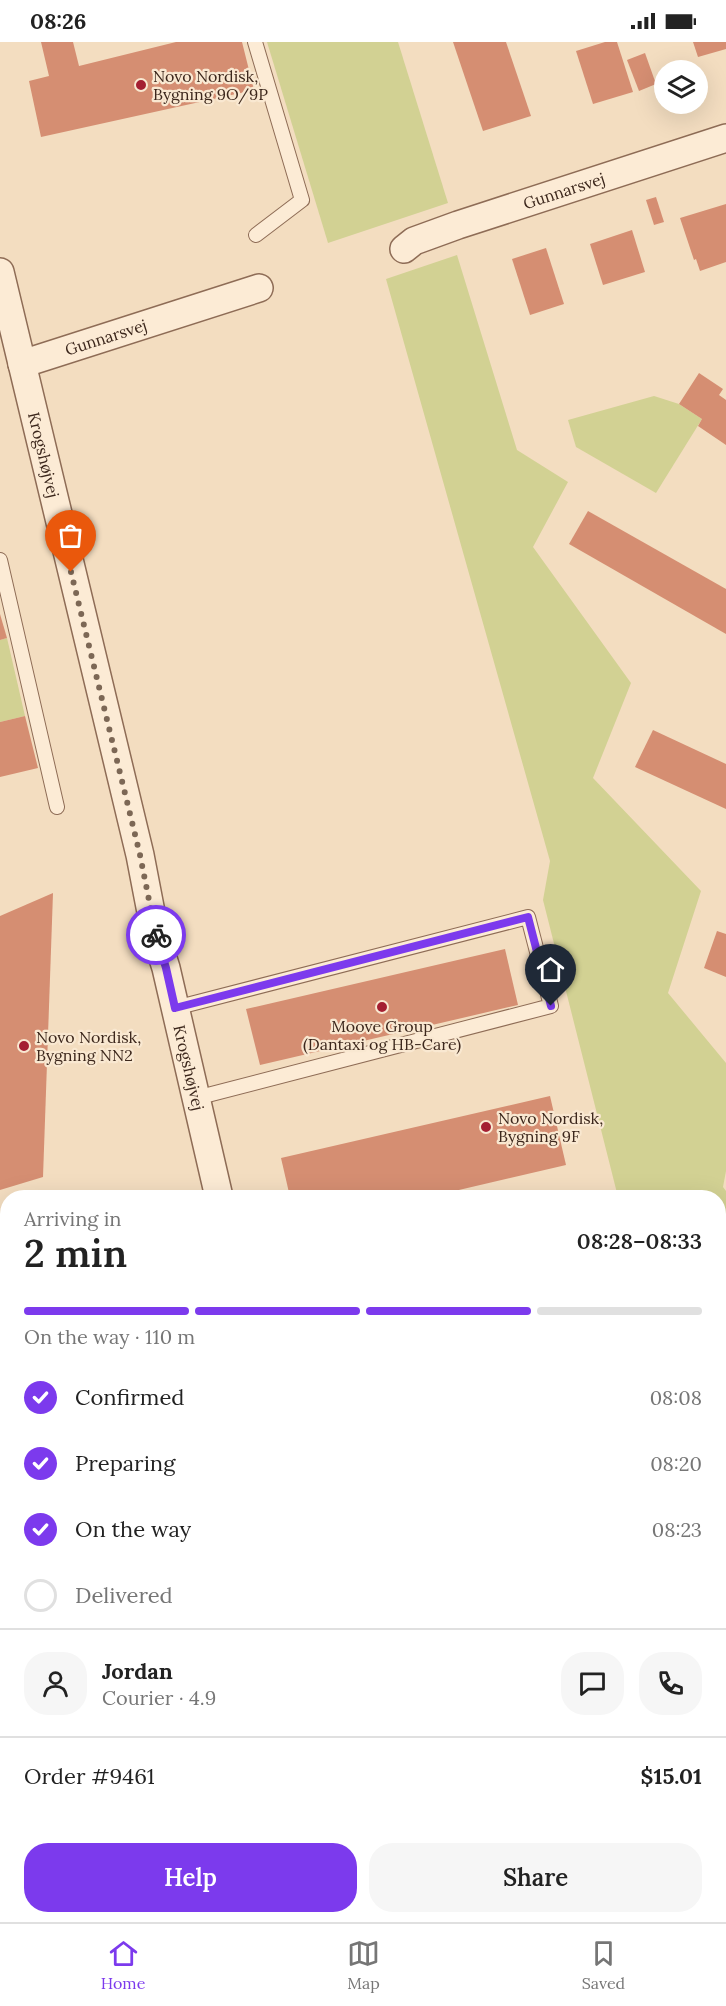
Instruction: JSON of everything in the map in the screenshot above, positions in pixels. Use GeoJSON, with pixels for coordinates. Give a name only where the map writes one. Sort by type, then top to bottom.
{"type":"FeatureCollection","features":[{"type":"Feature","properties":{"kind":"street","name":"Gunnarsvej"},"geometry":{"type":"LineString","coordinates":[[404,249],[414,241],[458,225],[726,138]]}},
{"type":"Feature","properties":{"kind":"street","name":"Krogshøjvej"},"geometry":{"type":"LineString","coordinates":[[0,273],[217,1190]]}},
{"type":"Feature","properties":{"kind":"street","name":"Gunnarsvej"},"geometry":{"type":"LineString","coordinates":[[22,363],[259,288]]}},
{"type":"Feature","properties":{"kind":"lane"},"geometry":{"type":"LineString","coordinates":[[255,42],[302,200],[256,235]]}},
{"type":"Feature","properties":{"kind":"lane"},"geometry":{"type":"LineString","coordinates":[[0,560],[57,807]]}},
{"type":"Feature","properties":{"kind":"lane"},"geometry":{"type":"LineString","coordinates":[[175,1008],[528,917],[551,1006],[196,1098]]}},
{"type":"Feature","properties":{"kind":"shaded area"},"geometry":{"type":"Polygon","coordinates":[[[267,42],[398,42],[448,203],[328,243],[267,42]]]}},
{"type":"Feature","properties":{"kind":"shaded area"},"geometry":{"type":"Polygon","coordinates":[[[457,255],[517,450],[568,482],[533,547],[631,683],[593,778],[701,891],[668,993],[726,1063],[726,1171],[723,1187],[725,1190],[616,1190],[543,900],[550,861],[386,279],[457,255]]]}},
{"type":"Feature","properties":{"kind":"shaded area"},"geometry":{"type":"Polygon","coordinates":[[[654,396],[679,404],[702,419],[656,493],[576,447],[568,420],[654,396]]]}},
{"type":"Feature","properties":{"kind":"shaded area"},"geometry":{"type":"Polygon","coordinates":[[[7,638],[25,716],[0,722],[0,640],[7,638]]]}},
{"type":"Feature","properties":{"kind":"building","name":"Novo Nordisk, Bygning 9O/9P"},"geometry":{"type":"Polygon","coordinates":[[[41,42],[73,42],[79,66],[176,42],[242,42],[254,90],[41,137],[29,81],[49,76],[41,42]]]}},
{"type":"Feature","properties":{"kind":"building"},"geometry":{"type":"Polygon","coordinates":[[[453,42],[506,42],[531,116],[483,131],[453,42]]]}},
{"type":"Feature","properties":{"kind":"building"},"geometry":{"type":"Polygon","coordinates":[[[605,42],[617,42],[633,92],[593,104],[576,51],[605,42]]]}},
{"type":"Feature","properties":{"kind":"building"},"geometry":{"type":"Polygon","coordinates":[[[693,42],[726,42],[726,49],[698,57],[693,42]]]}},
{"type":"Feature","properties":{"kind":"building"},"geometry":{"type":"Polygon","coordinates":[[[645,53],[654,85],[639,91],[627,60],[645,53]]]}},
{"type":"Feature","properties":{"kind":"building"},"geometry":{"type":"Polygon","coordinates":[[[656,197],[664,222],[654,225],[646,200],[656,197]]]}},
{"type":"Feature","properties":{"kind":"building"},"geometry":{"type":"Polygon","coordinates":[[[726,204],[726,262],[700,271],[680,218],[726,204]]]}},
{"type":"Feature","properties":{"kind":"building"},"geometry":{"type":"Polygon","coordinates":[[[632,230],[645,272],[603,285],[590,244],[632,230]]]}},
{"type":"Feature","properties":{"kind":"building"},"geometry":{"type":"Polygon","coordinates":[[[546,248],[564,304],[530,315],[512,259],[546,248]]]}},
{"type":"Feature","properties":{"kind":"building"},"geometry":{"type":"Polygon","coordinates":[[[699,373],[723,389],[719,395],[726,400],[726,445],[698,426],[702,419],[679,404],[699,373]]]}},
{"type":"Feature","properties":{"kind":"building"},"geometry":{"type":"Polygon","coordinates":[[[588,511],[726,589],[726,634],[569,544],[588,511]]]}},
{"type":"Feature","properties":{"kind":"building"},"geometry":{"type":"Polygon","coordinates":[[[0,614],[7,638],[0,640],[0,614]]]}},
{"type":"Feature","properties":{"kind":"building"},"geometry":{"type":"Polygon","coordinates":[[[25,716],[38,768],[0,777],[0,722],[25,716]]]}},
{"type":"Feature","properties":{"kind":"building"},"geometry":{"type":"Polygon","coordinates":[[[653,730],[726,764],[726,809],[635,767],[653,730]]]}},
{"type":"Feature","properties":{"kind":"building","name":"Novo Nordisk, Bygning NN2"},"geometry":{"type":"Polygon","coordinates":[[[53,893],[43,1177],[0,1190],[0,916],[53,893]]]}},
{"type":"Feature","properties":{"kind":"building"},"geometry":{"type":"Polygon","coordinates":[[[717,931],[726,934],[726,977],[704,968],[717,931]]]}},
{"type":"Feature","properties":{"kind":"building","name":"Moove Group (Dantaxi og HB-Care)"},"geometry":{"type":"Polygon","coordinates":[[[505,949],[518,1005],[260,1065],[246,1009],[505,949]]]}},
{"type":"Feature","properties":{"kind":"building","name":"Novo Nordisk, Bygning 9F"},"geometry":{"type":"Polygon","coordinates":[[[550,1096],[566,1165],[459,1190],[288,1190],[281,1158],[550,1096]]]}},
{"type":"Feature","properties":{"kind":"way so far"},"geometry":{"type":"LineString","coordinates":[[71,572],[140,855],[156,935]]}},
{"type":"Feature","properties":{"kind":"place","name":"Novo Nordisk, Bygning 9O/9P"},"geometry":{"type":"Point","coordinates":[141,85]}},
{"type":"Feature","properties":{"kind":"place","name":"Moove Group (Dantaxi og HB-Care)"},"geometry":{"type":"Point","coordinates":[382,1007]}},
{"type":"Feature","properties":{"kind":"place","name":"Novo Nordisk, Bygning NN2"},"geometry":{"type":"Point","coordinates":[24,1046]}},
{"type":"Feature","properties":{"kind":"place","name":"Novo Nordisk, Bygning 9F"},"geometry":{"type":"Point","coordinates":[486,1127]}},
{"type":"Feature","properties":{"kind":"route"},"geometry":{"type":"LineString","coordinates":[[156,935],[175,1008],[528,917],[551,1006]]}}]}
